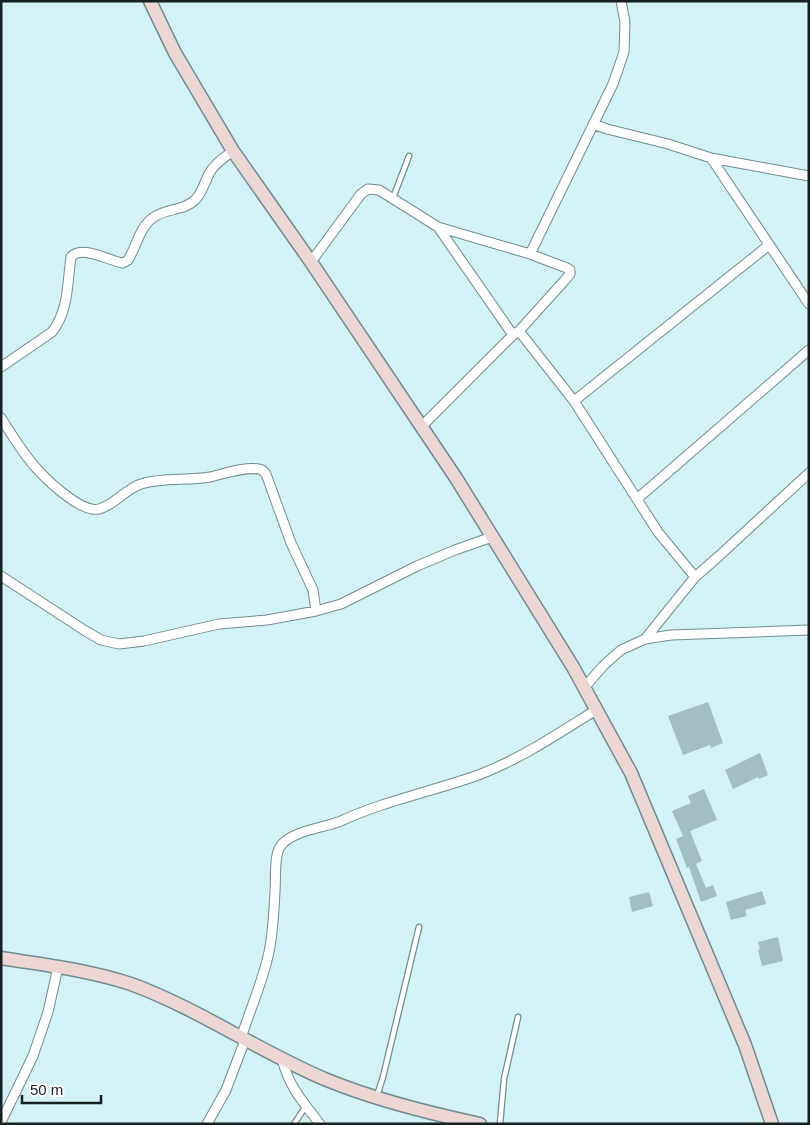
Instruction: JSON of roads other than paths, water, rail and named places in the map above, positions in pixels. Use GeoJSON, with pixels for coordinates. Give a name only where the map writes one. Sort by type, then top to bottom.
{"type":"FeatureCollection","features":[{"type":"Feature","properties":{"kind":"main road"},"geometry":{"type":"LineString","coordinates":[[150,1],[175,53],[233,151],[311,262],[421,426],[492,537],[584,688],[631,773],[745,1046],[772,1124]]}},
{"type":"Feature","properties":{"kind":"main road"},"geometry":{"type":"LineString","coordinates":[[1,958],[99,974],[160,995],[282,1059],[327,1080],[376,1098],[480,1124]]}},
{"type":"Feature","properties":{"kind":"street"},"geometry":{"type":"LineString","coordinates":[[530,254],[613,84],[624,52],[625,22],[621,1]]}},
{"type":"Feature","properties":{"kind":"street"},"geometry":{"type":"LineString","coordinates":[[592,124],[668,144],[711,158],[809,176]]}},
{"type":"Feature","properties":{"kind":"street"},"geometry":{"type":"LineString","coordinates":[[1,367],[46,337],[58,325],[66,303],[71,257],[74,253],[87,253],[123,263],[128,260],[147,223],[164,212],[185,207],[193,202],[203,189],[216,163],[233,151]]}},
{"type":"Feature","properties":{"kind":"street"},"geometry":{"type":"LineString","coordinates":[[711,158],[809,304]]}},
{"type":"Feature","properties":{"kind":"street"},"geometry":{"type":"LineString","coordinates":[[311,262],[361,194],[368,189],[378,190],[438,226],[530,254],[570,270],[570,274],[516,333],[421,426]]}},
{"type":"Feature","properties":{"kind":"street"},"geometry":{"type":"LineString","coordinates":[[438,226],[516,333],[574,402],[658,532],[695,577]]}},
{"type":"Feature","properties":{"kind":"street"},"geometry":{"type":"LineString","coordinates":[[574,402],[769,246]]}},
{"type":"Feature","properties":{"kind":"street"},"geometry":{"type":"LineString","coordinates":[[637,499],[809,350]]}},
{"type":"Feature","properties":{"kind":"street"},"geometry":{"type":"LineString","coordinates":[[1,418],[38,471],[73,499],[90,509],[97,510],[107,506],[139,484],[154,481],[198,479],[249,469],[262,470],[266,474],[291,543],[313,590],[316,611]]}},
{"type":"Feature","properties":{"kind":"street"},"geometry":{"type":"LineString","coordinates":[[645,639],[695,577],[809,473]]}},
{"type":"Feature","properties":{"kind":"street"},"geometry":{"type":"LineString","coordinates":[[1,576],[101,640],[119,644],[144,641],[219,624],[267,620],[316,611],[341,604],[417,566],[492,537]]}},
{"type":"Feature","properties":{"kind":"street"},"geometry":{"type":"LineString","coordinates":[[584,688],[603,666],[621,650],[645,639],[671,635],[809,630]]}},
{"type":"Feature","properties":{"kind":"street"},"geometry":{"type":"LineString","coordinates":[[207,1124],[226,1090],[269,954],[273,929],[276,860],[278,848],[285,840],[292,836],[336,823],[370,808],[506,764],[533,750],[596,710]]}},
{"type":"Feature","properties":{"kind":"street"},"geometry":{"type":"LineString","coordinates":[[1,1122],[33,1056],[48,1012],[58,967]]}},
{"type":"Feature","properties":{"kind":"street"},"geometry":{"type":"LineString","coordinates":[[282,1059],[287,1077],[320,1124]]}},
{"type":"Feature","properties":{"kind":"lane"},"geometry":{"type":"LineString","coordinates":[[393,200],[409,156]]}},
{"type":"Feature","properties":{"kind":"lane"},"geometry":{"type":"LineString","coordinates":[[376,1098],[383,1077],[419,927]]}},
{"type":"Feature","properties":{"kind":"lane"},"geometry":{"type":"LineString","coordinates":[[500,1124],[504,1079],[518,1017]]}},
{"type":"Feature","properties":{"kind":"lane"},"geometry":{"type":"LineString","coordinates":[[294,1124],[306,1106]]}}]}
